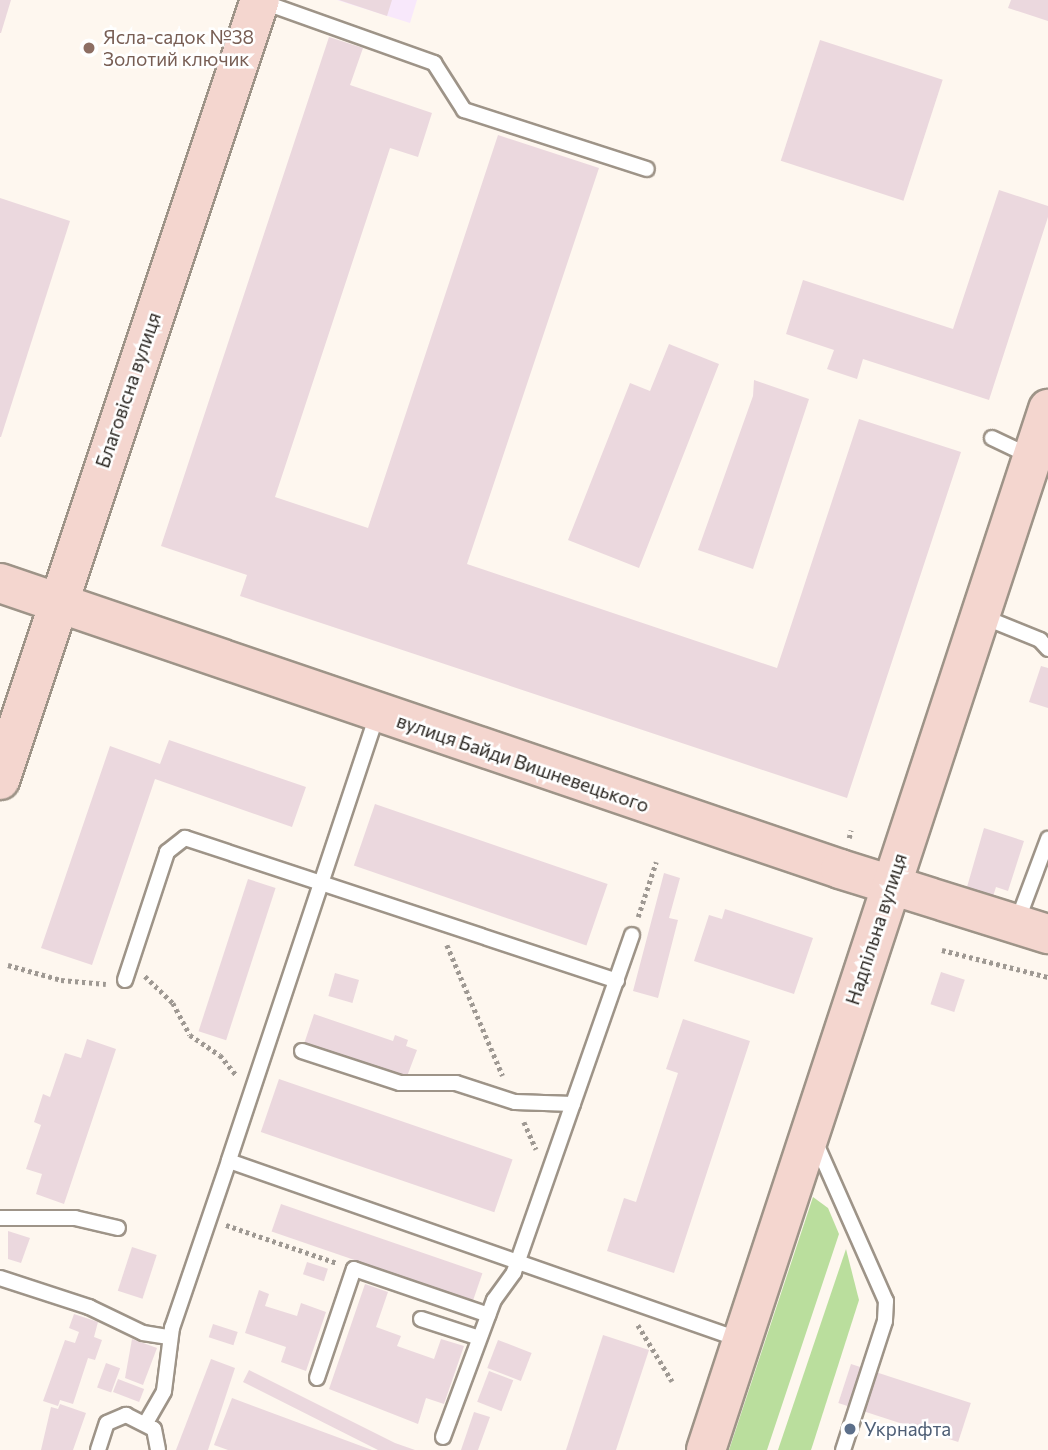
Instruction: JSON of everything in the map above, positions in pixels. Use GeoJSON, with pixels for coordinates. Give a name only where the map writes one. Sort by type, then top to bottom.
{"type":"FeatureCollection","features":[{"type":"Feature","properties":{"kind":"main road","name":"Благовісна вулиця"},"geometry":{"type":"LineString","coordinates":[[0,780],[55,602],[259,0]]}},
{"type":"Feature","properties":{"kind":"main road","name":"Надпільна вулиця"},"geometry":{"type":"LineString","coordinates":[[706,1450],[811,1131],[889,882],[981,616],[1043,457],[1048,409]]}},
{"type":"Feature","properties":{"kind":"main road","name":"вулиця Байди Вишневецького"},"geometry":{"type":"LineString","coordinates":[[0,583],[377,714],[1032,929]]}},
{"type":"Feature","properties":{"kind":"lane"},"geometry":{"type":"LineString","coordinates":[[259,0],[434,63],[464,110],[647,169]]}},
{"type":"Feature","properties":{"kind":"lane"},"geometry":{"type":"LineString","coordinates":[[992,438],[1043,457]]}},
{"type":"Feature","properties":{"kind":"lane"},"geometry":{"type":"LineString","coordinates":[[981,616],[1040,640],[1048,649]]}},
{"type":"Feature","properties":{"kind":"lane"},"geometry":{"type":"LineString","coordinates":[[147,1421],[164,1391],[169,1336],[324,883],[377,714]]}},
{"type":"Feature","properties":{"kind":"lane"},"geometry":{"type":"LineString","coordinates":[[125,980],[167,852],[177,840],[193,839],[617,981]]}},
{"type":"Feature","properties":{"kind":"lane"},"geometry":{"type":"LineString","coordinates":[[1032,929],[1048,839]]}},
{"type":"Feature","properties":{"kind":"lane"},"geometry":{"type":"LineString","coordinates":[[443,1437],[488,1315],[516,1265],[632,935]]}},
{"type":"Feature","properties":{"kind":"lane"},"geometry":{"type":"LineString","coordinates":[[302,1051],[400,1083],[456,1083],[514,1102],[573,1104]]}},
{"type":"Feature","properties":{"kind":"lane"},"geometry":{"type":"LineString","coordinates":[[811,1131],[886,1301],[843,1450]]}},
{"type":"Feature","properties":{"kind":"lane"},"geometry":{"type":"LineString","coordinates":[[229,1161],[516,1265],[742,1341]]}},
{"type":"Feature","properties":{"kind":"lane"},"geometry":{"type":"LineString","coordinates":[[0,1218],[75,1218],[118,1228]]}},
{"type":"Feature","properties":{"kind":"lane"},"geometry":{"type":"LineString","coordinates":[[317,1378],[354,1269],[488,1315]]}},
{"type":"Feature","properties":{"kind":"lane"},"geometry":{"type":"LineString","coordinates":[[0,1278],[89,1307],[143,1333],[169,1336]]}},
{"type":"Feature","properties":{"kind":"lane"},"geometry":{"type":"LineString","coordinates":[[421,1319],[480,1338]]}},
{"type":"Feature","properties":{"kind":"lane"},"geometry":{"type":"LineString","coordinates":[[98,1450],[101,1431],[116,1417],[147,1421],[158,1438],[158,1450]]}},
{"type":"Feature","properties":{"kind":"path"},"geometry":{"type":"LineString","coordinates":[[849,838],[851,830]]}},
{"type":"Feature","properties":{"kind":"path"},"geometry":{"type":"LineString","coordinates":[[632,935],[656,862]]}},
{"type":"Feature","properties":{"kind":"path"},"geometry":{"type":"LineString","coordinates":[[438,921],[514,1102],[548,1175]]}},
{"type":"Feature","properties":{"kind":"path"},"geometry":{"type":"LineString","coordinates":[[942,950],[1048,977]]}},
{"type":"Feature","properties":{"kind":"path"},"geometry":{"type":"LineString","coordinates":[[8,965],[90,985],[149,979],[173,1003],[190,1035],[220,1055],[253,1095]]}},
{"type":"Feature","properties":{"kind":"path"},"geometry":{"type":"LineString","coordinates":[[209,1219],[354,1269]]}},
{"type":"Feature","properties":{"kind":"path"},"geometry":{"type":"LineString","coordinates":[[622,1301],[672,1381]]}},
{"type":"Feature","properties":{"kind":"shaded area"},"geometry":{"type":"Polygon","coordinates":[[[337,0],[417,0],[410,23],[337,0]]]}},
{"type":"Feature","properties":{"kind":"green space"},"geometry":{"type":"Polygon","coordinates":[[[813,1197],[828,1208],[839,1234],[767,1450],[729,1450],[813,1197]]]}},
{"type":"Feature","properties":{"kind":"green space"},"geometry":{"type":"Polygon","coordinates":[[[846,1249],[859,1300],[811,1450],[778,1450],[846,1249]]]}},
{"type":"Feature","properties":{"kind":"building"},"geometry":{"type":"Polygon","coordinates":[[[0,0],[11,0],[1,33],[0,33],[0,0]]]}},
{"type":"Feature","properties":{"kind":"building"},"geometry":{"type":"Polygon","coordinates":[[[339,0],[392,0],[387,16],[339,0]]]}},
{"type":"Feature","properties":{"kind":"building"},"geometry":{"type":"Polygon","coordinates":[[[1011,0],[1048,0],[1048,21],[1008,8],[1011,0]]]}},
{"type":"Feature","properties":{"kind":"building"},"geometry":{"type":"Polygon","coordinates":[[[329,37],[363,48],[350,85],[432,113],[418,157],[390,148],[275,497],[368,528],[498,135],[599,168],[467,564],[777,668],[859,419],[961,452],[847,798],[240,596],[247,575],[161,546],[329,37]]]}},
{"type":"Feature","properties":{"kind":"building"},"geometry":{"type":"Polygon","coordinates":[[[820,40],[943,80],[903,201],[781,161],[820,40]]]}},
{"type":"Feature","properties":{"kind":"building"},"geometry":{"type":"Polygon","coordinates":[[[999,190],[1048,206],[1048,217],[989,400],[863,359],[857,379],[827,369],[834,350],[786,334],[803,280],[953,329],[999,190]]]}},
{"type":"Feature","properties":{"kind":"building"},"geometry":{"type":"Polygon","coordinates":[[[0,198],[70,221],[1,437],[0,437],[0,198]]]}},
{"type":"Feature","properties":{"kind":"building"},"geometry":{"type":"Polygon","coordinates":[[[669,344],[719,364],[639,568],[568,540],[630,383],[650,391],[669,344]]]}},
{"type":"Feature","properties":{"kind":"building"},"geometry":{"type":"Polygon","coordinates":[[[754,380],[809,399],[753,569],[698,550],[753,396],[754,380]]]}},
{"type":"Feature","properties":{"kind":"building"},"geometry":{"type":"Polygon","coordinates":[[[1041,666],[1048,668],[1048,708],[1029,702],[1041,666]]]}},
{"type":"Feature","properties":{"kind":"building"},"geometry":{"type":"Polygon","coordinates":[[[169,740],[306,787],[292,827],[155,779],[92,965],[41,948],[110,746],[160,764],[169,740]]]}},
{"type":"Feature","properties":{"kind":"building"},"geometry":{"type":"Polygon","coordinates":[[[375,804],[608,884],[586,946],[354,865],[375,804]]]}},
{"type":"Feature","properties":{"kind":"building"},"geometry":{"type":"Polygon","coordinates":[[[984,828],[1024,841],[1008,891],[996,887],[991,903],[965,894],[984,828]]]}},
{"type":"Feature","properties":{"kind":"building"},"geometry":{"type":"Polygon","coordinates":[[[664,873],[680,878],[669,918],[678,920],[658,998],[633,991],[664,873]]]}},
{"type":"Feature","properties":{"kind":"building"},"geometry":{"type":"Polygon","coordinates":[[[248,879],[276,888],[226,1040],[199,1031],[248,879]]]}},
{"type":"Feature","properties":{"kind":"building"},"geometry":{"type":"Polygon","coordinates":[[[725,909],[813,938],[794,994],[694,961],[709,915],[722,919],[725,909]]]}},
{"type":"Feature","properties":{"kind":"building"},"geometry":{"type":"Polygon","coordinates":[[[941,972],[965,980],[954,1012],[930,1004],[941,972]]]}},
{"type":"Feature","properties":{"kind":"building"},"geometry":{"type":"Polygon","coordinates":[[[335,973],[359,980],[352,1003],[328,996],[335,973]]]}},
{"type":"Feature","properties":{"kind":"building"},"geometry":{"type":"Polygon","coordinates":[[[314,1014],[393,1041],[395,1035],[408,1040],[406,1046],[417,1050],[406,1079],[304,1044],[314,1014]]]}},
{"type":"Feature","properties":{"kind":"building"},"geometry":{"type":"Polygon","coordinates":[[[683,1019],[750,1041],[674,1273],[607,1251],[624,1198],[636,1202],[678,1073],[666,1069],[683,1019]]]}},
{"type":"Feature","properties":{"kind":"building"},"geometry":{"type":"Polygon","coordinates":[[[87,1039],[116,1049],[64,1204],[36,1194],[42,1174],[26,1169],[41,1125],[34,1122],[43,1094],[50,1097],[65,1053],[81,1058],[87,1039]]]}},
{"type":"Feature","properties":{"kind":"building"},"geometry":{"type":"Polygon","coordinates":[[[279,1079],[513,1159],[494,1212],[261,1132],[279,1079]]]}},
{"type":"Feature","properties":{"kind":"building"},"geometry":{"type":"Polygon","coordinates":[[[281,1204],[482,1273],[473,1301],[272,1231],[281,1204]]]}},
{"type":"Feature","properties":{"kind":"building"},"geometry":{"type":"Polygon","coordinates":[[[8,1231],[30,1238],[21,1263],[8,1259],[8,1231]]]}},
{"type":"Feature","properties":{"kind":"building"},"geometry":{"type":"Polygon","coordinates":[[[132,1247],[157,1255],[143,1299],[118,1291],[132,1247]]]}},
{"type":"Feature","properties":{"kind":"building"},"geometry":{"type":"Polygon","coordinates":[[[307,1262],[328,1269],[324,1281],[303,1274],[307,1262]]]}},
{"type":"Feature","properties":{"kind":"building"},"geometry":{"type":"Polygon","coordinates":[[[365,1284],[388,1292],[376,1327],[401,1336],[397,1346],[434,1359],[441,1339],[464,1346],[444,1404],[426,1398],[418,1424],[329,1389],[365,1284]]]}},
{"type":"Feature","properties":{"kind":"building"},"geometry":{"type":"Polygon","coordinates":[[[259,1290],[269,1294],[265,1306],[297,1316],[301,1303],[326,1312],[306,1371],[281,1362],[286,1347],[245,1333],[259,1290]]]}},
{"type":"Feature","properties":{"kind":"building"},"geometry":{"type":"Polygon","coordinates":[[[74,1314],[98,1322],[94,1337],[102,1340],[95,1360],[88,1358],[73,1404],[60,1400],[58,1406],[43,1401],[65,1340],[75,1343],[79,1332],[69,1328],[74,1314]]]}},
{"type":"Feature","properties":{"kind":"building"},"geometry":{"type":"Polygon","coordinates":[[[213,1324],[238,1332],[233,1345],[209,1337],[213,1324]]]}},
{"type":"Feature","properties":{"kind":"building"},"geometry":{"type":"Polygon","coordinates":[[[603,1335],[649,1350],[616,1450],[566,1450],[603,1335]]]}},
{"type":"Feature","properties":{"kind":"building"},"geometry":{"type":"Polygon","coordinates":[[[132,1339],[157,1348],[143,1385],[125,1378],[132,1339]]]}},
{"type":"Feature","properties":{"kind":"building"},"geometry":{"type":"Polygon","coordinates":[[[498,1340],[532,1353],[521,1381],[487,1368],[498,1340]]]}},
{"type":"Feature","properties":{"kind":"building"},"geometry":{"type":"Polygon","coordinates":[[[211,1359],[235,1368],[208,1450],[176,1450],[211,1359]]]}},
{"type":"Feature","properties":{"kind":"building"},"geometry":{"type":"Polygon","coordinates":[[[106,1363],[120,1368],[111,1393],[97,1387],[106,1363]]]}},
{"type":"Feature","properties":{"kind":"building"},"geometry":{"type":"Polygon","coordinates":[[[851,1364],[971,1403],[958,1442],[838,1403],[851,1364]]]}},
{"type":"Feature","properties":{"kind":"building"},"geometry":{"type":"Polygon","coordinates":[[[249,1370],[395,1443],[415,1450],[378,1450],[243,1382],[249,1370]]]}},
{"type":"Feature","properties":{"kind":"building"},"geometry":{"type":"Polygon","coordinates":[[[489,1371],[513,1380],[501,1411],[477,1402],[489,1371]]]}},
{"type":"Feature","properties":{"kind":"building"},"geometry":{"type":"Polygon","coordinates":[[[118,1379],[144,1389],[139,1402],[113,1392],[118,1379]]]}},
{"type":"Feature","properties":{"kind":"building"},"geometry":{"type":"Polygon","coordinates":[[[232,1398],[372,1450],[228,1450],[214,1445],[232,1398]]]}},
{"type":"Feature","properties":{"kind":"building"},"geometry":{"type":"Polygon","coordinates":[[[60,1404],[86,1413],[73,1450],[41,1450],[51,1407],[58,1409],[60,1404]]]}},
{"type":"Feature","properties":{"kind":"building"},"geometry":{"type":"Polygon","coordinates":[[[474,1412],[490,1417],[478,1450],[461,1450],[474,1412]]]}},
{"type":"Feature","properties":{"kind":"place","name":"Ясла-садок №38 Золотий ключик"},"geometry":{"type":"Point","coordinates":[89,48]}},
{"type":"Feature","properties":{"kind":"place","name":"Укрнафта"},"geometry":{"type":"Point","coordinates":[850,1429]}}]}
